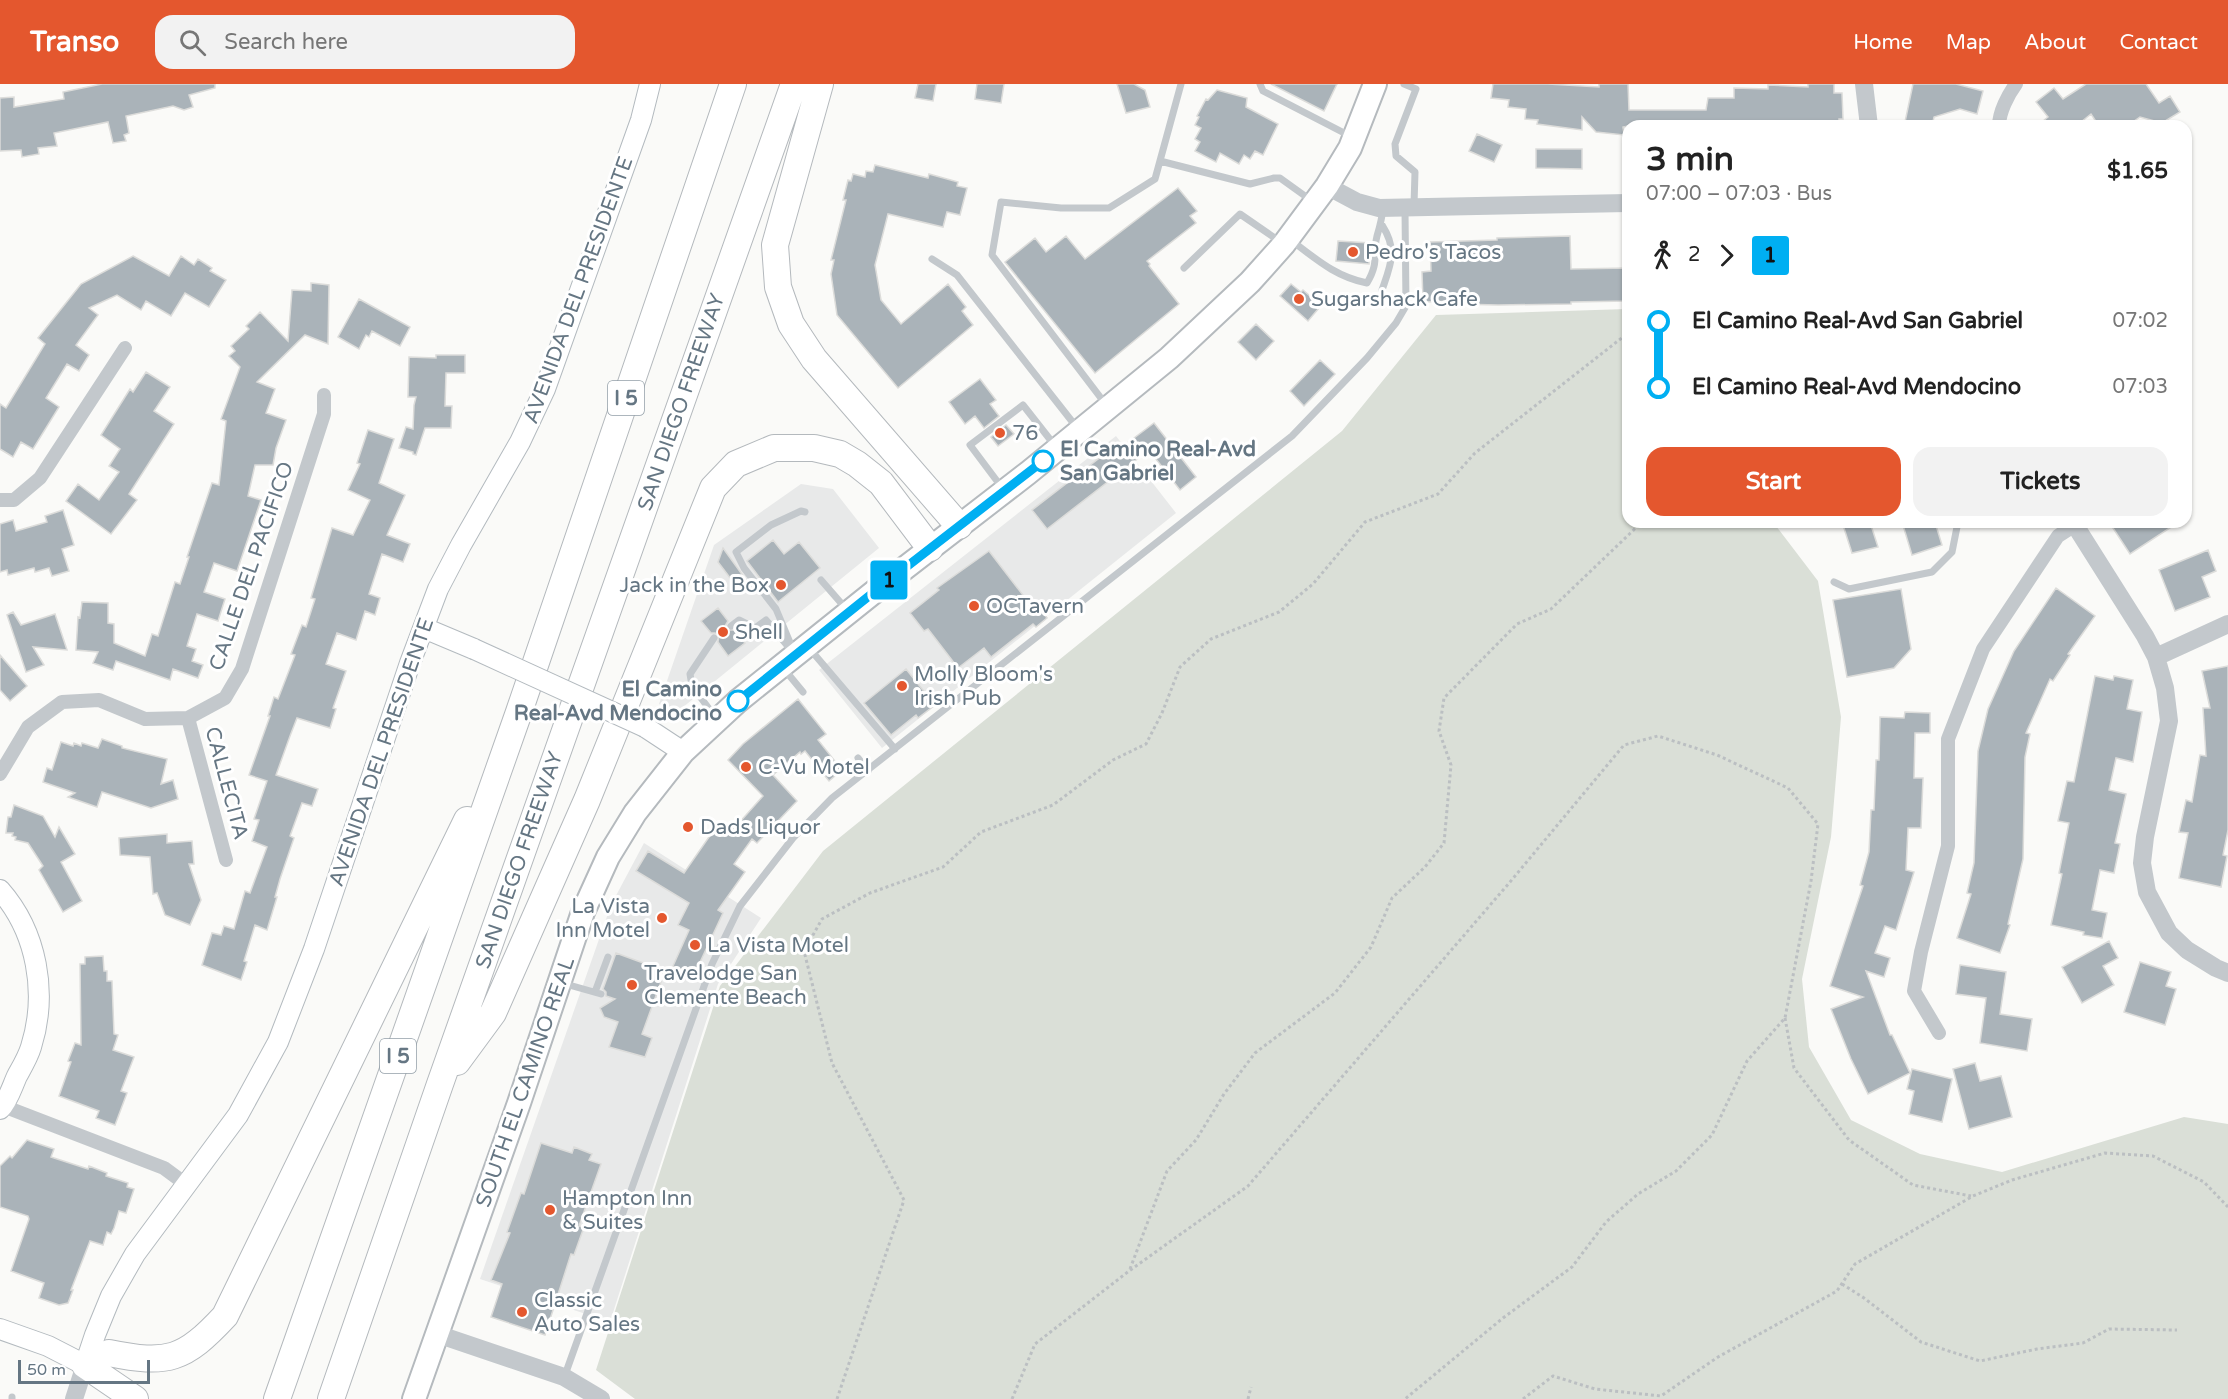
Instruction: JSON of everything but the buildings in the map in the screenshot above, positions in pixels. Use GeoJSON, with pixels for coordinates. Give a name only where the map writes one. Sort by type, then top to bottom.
{"type":"FeatureCollection","features":[{"type":"Feature","properties":{"kind":"highway","name":"I 5"},"geometry":{"type":"LineString","coordinates":[[277,1399],[519,712],[733,84]]}},
{"type":"Feature","properties":{"kind":"highway","name":"SAN DIEGO FREEWAY"},"geometry":{"type":"LineString","coordinates":[[332,1399],[440,1084],[794,84]]}},
{"type":"Feature","properties":{"kind":"highway"},"geometry":{"type":"LineString","coordinates":[[820,84],[776,245],[778,287],[792,324],[814,359],[959,526]]}},
{"type":"Feature","properties":{"kind":"highway"},"geometry":{"type":"LineString","coordinates":[[440,1084],[493,1013],[587,800],[713,488],[736,464],[774,448],[814,448],[840,454],[881,483],[930,548]]}},
{"type":"Feature","properties":{"kind":"highway"},"geometry":{"type":"LineString","coordinates":[[135,1399],[85,1365],[109,1353],[142,1360],[180,1354],[202,1341],[225,1316],[519,712]]}},
{"type":"Feature","properties":{"kind":"main road","name":"AVENIDA DEL PRESIDENTE"},"geometry":{"type":"LineString","coordinates":[[85,1365],[111,1296],[135,1254],[238,1115],[278,1042],[314,949],[424,628],[447,572],[520,442],[545,389],[641,120],[650,84]]}},
{"type":"Feature","properties":{"kind":"main road","name":"SOUTH EL CAMINO REAL"},"geometry":{"type":"LineString","coordinates":[[414,1399],[519,1103],[583,912],[608,857],[635,813],[683,752],[717,720],[1108,408],[1190,339],[1250,282],[1286,241],[1321,195],[1354,138],[1375,84]]}},
{"type":"Feature","properties":{"kind":"main road"},"geometry":{"type":"LineString","coordinates":[[424,628],[645,727],[683,752]]}},
{"type":"Feature","properties":{"kind":"main road"},"geometry":{"type":"LineString","coordinates":[[0,890],[11,903],[30,939],[38,977],[39,1009],[31,1047],[3,1102]]}},
{"type":"Feature","properties":{"kind":"main road"},"geometry":{"type":"LineString","coordinates":[[0,1329],[48,1346],[85,1365]]}},
{"type":"Feature","properties":{"kind":"street"},"geometry":{"type":"LineString","coordinates":[[1864,84],[1868,120]]}},
{"type":"Feature","properties":{"kind":"street"},"geometry":{"type":"LineString","coordinates":[[1999,120],[2016,84]]}},
{"type":"Feature","properties":{"kind":"street"},"geometry":{"type":"LineString","coordinates":[[1321,195],[1357,202],[1383,217],[1410,208],[1622,203]]}},
{"type":"Feature","properties":{"kind":"street"},"geometry":{"type":"LineString","coordinates":[[0,500],[14,500],[40,478],[125,348]]}},
{"type":"Feature","properties":{"kind":"street","name":"CALLE DEL PACIFICO"},"geometry":{"type":"LineString","coordinates":[[0,774],[28,727],[62,702],[99,700],[145,719],[188,718],[225,698],[242,669],[324,414],[324,395]]}},
{"type":"Feature","properties":{"kind":"street"},"geometry":{"type":"LineString","coordinates":[[1939,1033],[1914,991],[1921,952],[1948,846],[1948,739],[1983,649],[2058,536],[2069,528]]}},
{"type":"Feature","properties":{"kind":"street"},"geometry":{"type":"LineString","coordinates":[[2077,528],[2145,636],[2156,657],[2165,688],[2169,721],[2145,837],[2142,863],[2147,892],[2169,933],[2187,950],[2228,973]]}},
{"type":"Feature","properties":{"kind":"street"},"geometry":{"type":"LineString","coordinates":[[2156,657],[2228,624]]}},
{"type":"Feature","properties":{"kind":"street","name":"CALLECITA"},"geometry":{"type":"LineString","coordinates":[[188,718],[226,860]]}},
{"type":"Feature","properties":{"kind":"street"},"geometry":{"type":"LineString","coordinates":[[3,1102],[36,1121],[164,1168],[187,1185]]}},
{"type":"Feature","properties":{"kind":"street"},"geometry":{"type":"LineString","coordinates":[[437,1334],[564,1377],[601,1399]]}},
{"type":"Feature","properties":{"kind":"street","name":"AVENIDA DEL PRESIDENTE"},"geometry":{"type":"LineString","coordinates":[[74,1399],[85,1365]]}},
{"type":"Feature","properties":{"kind":"lane"},"geometry":{"type":"LineString","coordinates":[[1108,408],[992,255],[1001,202],[1061,208],[1109,208],[1155,179],[1181,84]]}},
{"type":"Feature","properties":{"kind":"lane"},"geometry":{"type":"LineString","coordinates":[[1260,84],[1263,91],[1354,138]]}},
{"type":"Feature","properties":{"kind":"lane"},"geometry":{"type":"LineString","coordinates":[[564,1377],[712,964],[740,906],[793,838],[832,798],[1292,436],[1367,358],[1396,323],[1406,306],[1410,208],[1416,172],[1396,156],[1395,144],[1416,89],[1404,84]]}},
{"type":"Feature","properties":{"kind":"lane"},"geometry":{"type":"LineString","coordinates":[[1160,161],[1250,184],[1274,177],[1280,178],[1321,195]]}},
{"type":"Feature","properties":{"kind":"lane"},"geometry":{"type":"LineString","coordinates":[[1185,268],[1240,214],[1324,266],[1350,279],[1367,283],[1375,269],[1377,236],[1383,217]]}},
{"type":"Feature","properties":{"kind":"lane"},"geometry":{"type":"LineString","coordinates":[[1382,290],[1392,258],[1390,238],[1383,217]]}},
{"type":"Feature","properties":{"kind":"lane"},"geometry":{"type":"LineString","coordinates":[[932,259],[957,275],[1080,431]]}},
{"type":"Feature","properties":{"kind":"lane"},"geometry":{"type":"LineString","coordinates":[[1005,490],[970,445],[1023,405],[1057,449]]}},
{"type":"Feature","properties":{"kind":"lane"},"geometry":{"type":"LineString","coordinates":[[803,692],[795,657],[776,609],[744,568],[736,552],[771,525],[805,512]]}},
{"type":"Feature","properties":{"kind":"lane"},"geometry":{"type":"LineString","coordinates":[[1834,582],[1849,589],[1932,572],[1952,552],[1957,528]]}},
{"type":"Feature","properties":{"kind":"lane"},"geometry":{"type":"LineString","coordinates":[[821,580],[849,613]]}},
{"type":"Feature","properties":{"kind":"lane"},"geometry":{"type":"LineString","coordinates":[[731,626],[739,620],[755,628],[766,620],[795,657],[845,691],[895,749]]}},
{"type":"Feature","properties":{"kind":"lane"},"geometry":{"type":"LineString","coordinates":[[714,638],[690,674],[692,686],[717,720]]}},
{"type":"Feature","properties":{"kind":"lane"},"geometry":{"type":"LineString","coordinates":[[858,758],[868,771]]}},
{"type":"Feature","properties":{"kind":"lane"},"geometry":{"type":"LineString","coordinates":[[559,982],[598,993],[608,957]]}},
{"type":"Feature","properties":{"kind":"path"},"geometry":{"type":"LineString","coordinates":[[837,1399],[904,1200],[832,1063],[804,951],[822,919],[870,893],[943,867],[981,832],[1053,805],[1113,760],[1146,744],[1162,713],[1180,667],[1211,639],[1280,612],[1313,584],[1365,522],[1438,494],[1475,453],[1622,338]]}},
{"type":"Feature","properties":{"kind":"path"},"geometry":{"type":"LineString","coordinates":[[1129,1271],[1167,1171],[1196,1140],[1224,1094],[1255,1053],[1335,993],[1371,947],[1392,898],[1425,867],[1444,843],[1450,765],[1438,731],[1444,698],[1517,624],[1551,609],[1636,528]]}},
{"type":"Feature","properties":{"kind":"path"},"geometry":{"type":"LineString","coordinates":[[1012,1399],[1035,1344],[1129,1271],[1248,1186],[1510,882],[1624,745],[1658,736],[1717,755],[1788,788],[1818,824],[1812,881],[1785,1018],[1794,1068],[1848,1140],[1913,1185],[1973,1196]]}},
{"type":"Feature","properties":{"kind":"path"},"geometry":{"type":"LineString","coordinates":[[1405,1399],[1503,1317],[1572,1267],[1606,1222],[1638,1194],[1676,1171],[1712,1135],[1747,1061],[1785,1018]]}},
{"type":"Feature","properties":{"kind":"path"},"geometry":{"type":"LineString","coordinates":[[1523,1399],[1553,1376],[1595,1389],[1661,1396],[1718,1357],[1837,1292],[1855,1264],[1973,1196],[2012,1180],[2105,1153],[2153,1156],[2204,1182],[2228,1207]]}},
{"type":"Feature","properties":{"kind":"path"},"geometry":{"type":"LineString","coordinates":[[1842,1284],[1921,1342],[1980,1361],[2083,1342],[2109,1329],[2177,1330]]}},
{"type":"Feature","properties":{"kind":"path"},"geometry":{"type":"LineString","coordinates":[[1248,1399],[1251,1388]]}},
{"type":"Feature","properties":{"kind":"shaded area"},"geometry":{"type":"Polygon","coordinates":[[[1622,309],[1622,528],[1778,528],[1818,581],[1841,717],[1831,837],[1802,979],[1809,1047],[1851,1120],[1920,1154],[2002,1172],[2184,1117],[2228,1124],[2228,1399],[635,1399],[596,1370],[720,986],[823,851],[1342,431],[1436,315],[1622,309]]]}},
{"type":"Feature","properties":{"kind":"shaded area"},"geometry":{"type":"Polygon","coordinates":[[[1116,436],[1176,513],[882,748],[819,670],[1116,436]]]}},
{"type":"Feature","properties":{"kind":"shaded area"},"geometry":{"type":"Polygon","coordinates":[[[801,484],[833,489],[879,548],[677,712],[659,704],[714,545],[801,484]]]}},
{"type":"Feature","properties":{"kind":"shaded area"},"geometry":{"type":"Polygon","coordinates":[[[644,843],[761,918],[718,984],[610,1322],[480,1279],[611,905],[644,843]]]}},
{"type":"Feature","properties":{"kind":"bus line","name":"1"},"geometry":{"type":"LineString","coordinates":[[738,701],[1043,461]]}},
{"type":"Feature","properties":{"kind":"place","name":"Pedro's Tacos"},"geometry":{"type":"Point","coordinates":[1353,252]}},
{"type":"Feature","properties":{"kind":"place","name":"Sugarshack Cafe"},"geometry":{"type":"Point","coordinates":[1299,299]}},
{"type":"Feature","properties":{"kind":"place","name":"76"},"geometry":{"type":"Point","coordinates":[1000,433]}},
{"type":"Feature","properties":{"kind":"place","name":"El Camino Real-Avd San Gabriel"},"geometry":{"type":"Point","coordinates":[1043,461]}},
{"type":"Feature","properties":{"kind":"place","name":"Jack in the Box"},"geometry":{"type":"Point","coordinates":[781,585]}},
{"type":"Feature","properties":{"kind":"place","name":"OCTavern"},"geometry":{"type":"Point","coordinates":[974,606]}},
{"type":"Feature","properties":{"kind":"place","name":"Shell"},"geometry":{"type":"Point","coordinates":[723,632]}},
{"type":"Feature","properties":{"kind":"place","name":"Molly Bloom's Irish Pub"},"geometry":{"type":"Point","coordinates":[902,686]}},
{"type":"Feature","properties":{"kind":"place","name":"El Camino Real-Avd Mendocino"},"geometry":{"type":"Point","coordinates":[738,701]}},
{"type":"Feature","properties":{"kind":"place","name":"C-Vu Motel"},"geometry":{"type":"Point","coordinates":[746,767]}},
{"type":"Feature","properties":{"kind":"place","name":"Dads Liquor"},"geometry":{"type":"Point","coordinates":[688,827]}},
{"type":"Feature","properties":{"kind":"place","name":"La Vista Inn Motel"},"geometry":{"type":"Point","coordinates":[662,918]}},
{"type":"Feature","properties":{"kind":"place","name":"La Vista Motel"},"geometry":{"type":"Point","coordinates":[695,945]}},
{"type":"Feature","properties":{"kind":"place","name":"Travelodge San Clemente Beach"},"geometry":{"type":"Point","coordinates":[632,985]}},
{"type":"Feature","properties":{"kind":"place","name":"Hampton Inn & Suites"},"geometry":{"type":"Point","coordinates":[550,1210]}},
{"type":"Feature","properties":{"kind":"place","name":"Classic Auto Sales"},"geometry":{"type":"Point","coordinates":[522,1312]}}]}
